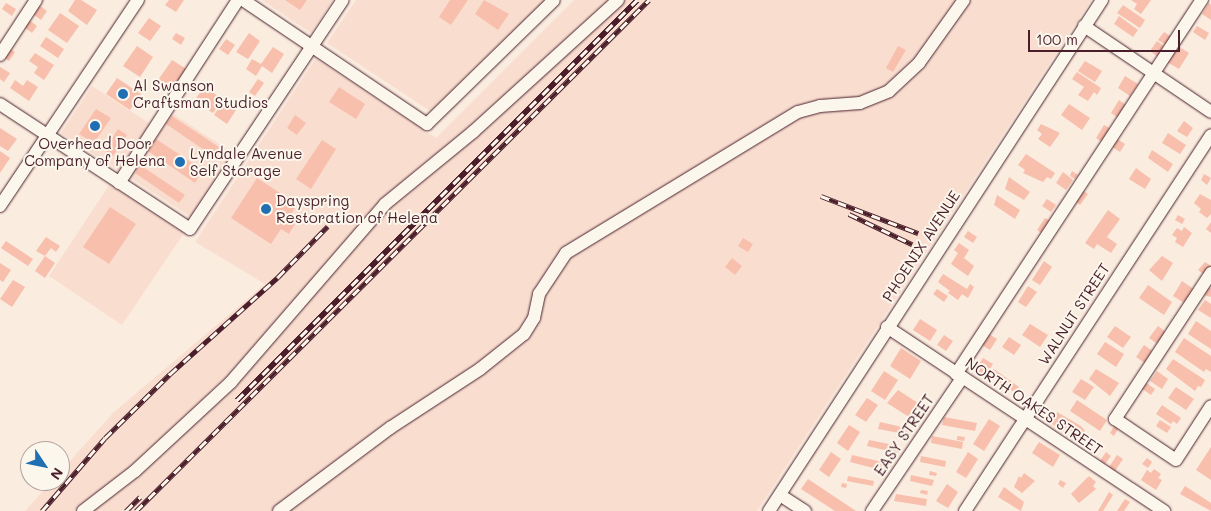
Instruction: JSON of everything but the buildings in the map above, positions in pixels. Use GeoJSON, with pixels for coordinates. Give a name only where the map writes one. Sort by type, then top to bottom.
{"type":"FeatureCollection","features":[{"type":"Feature","properties":{"kind":"street"},"geometry":{"type":"LineString","coordinates":[[0,55],[36,0]]}},
{"type":"Feature","properties":{"kind":"street"},"geometry":{"type":"LineString","coordinates":[[0,206],[138,0]]}},
{"type":"Feature","properties":{"kind":"street"},"geometry":{"type":"LineString","coordinates":[[119,183],[238,0]]}},
{"type":"Feature","properties":{"kind":"street"},"geometry":{"type":"LineString","coordinates":[[243,0],[427,124],[554,0]]}},
{"type":"Feature","properties":{"kind":"street"},"geometry":{"type":"LineString","coordinates":[[0,104],[190,230],[342,0]]}},
{"type":"Feature","properties":{"kind":"street"},"geometry":{"type":"LineString","coordinates":[[83,511],[135,471],[231,382],[385,204],[473,132],[618,0]]}},
{"type":"Feature","properties":{"kind":"street"},"geometry":{"type":"LineString","coordinates":[[279,511],[390,428],[480,369],[524,334],[534,318],[539,294],[566,253],[798,112],[820,106],[860,103],[889,91],[919,63],[964,0]]}},
{"type":"Feature","properties":{"kind":"street","name":"PHOENIX AVENUE"},"geometry":{"type":"LineString","coordinates":[[769,511],[887,327],[1102,0]]}},
{"type":"Feature","properties":{"kind":"street","name":"EASY STREET"},"geometry":{"type":"LineString","coordinates":[[872,511],[1152,72],[1202,0]]}},
{"type":"Feature","properties":{"kind":"street"},"geometry":{"type":"LineString","coordinates":[[1084,26],[1211,112]]}},
{"type":"Feature","properties":{"kind":"street","name":"WALNUT STREET"},"geometry":{"type":"LineString","coordinates":[[965,511],[1211,136]]}},
{"type":"Feature","properties":{"kind":"street"},"geometry":{"type":"LineString","coordinates":[[1211,272],[1115,419],[1176,460],[1211,406]]}},
{"type":"Feature","properties":{"kind":"street","name":"NORTH OAKES STREET"},"geometry":{"type":"LineString","coordinates":[[887,327],[1025,420],[1145,506],[1164,511]]}},
{"type":"Feature","properties":{"kind":"street"},"geometry":{"type":"LineString","coordinates":[[780,495],[805,511]]}},
{"type":"Feature","properties":{"kind":"shaded area"},"geometry":{"type":"Polygon","coordinates":[[[262,0],[333,0],[311,33],[262,0]]]}},
{"type":"Feature","properties":{"kind":"shaded area"},"geometry":{"type":"Polygon","coordinates":[[[356,0],[546,0],[433,113],[327,43],[356,0]]]}},
{"type":"Feature","properties":{"kind":"shaded area"},"geometry":{"type":"Polygon","coordinates":[[[574,0],[1091,0],[757,511],[25,511],[43,491],[70,491],[70,461],[114,412],[265,284],[195,242],[316,58],[436,138],[574,0]]]}},
{"type":"Feature","properties":{"kind":"shaded area"},"geometry":{"type":"Polygon","coordinates":[[[92,86],[155,127],[167,110],[233,153],[191,217],[61,133],[92,86]]]}},
{"type":"Feature","properties":{"kind":"shaded area"},"geometry":{"type":"Polygon","coordinates":[[[110,184],[184,233],[122,325],[49,276],[110,184]]]}},
{"type":"Feature","properties":{"kind":"railway"},"geometry":{"type":"LineString","coordinates":[[237,400],[637,0]]}},
{"type":"Feature","properties":{"kind":"railway"},"geometry":{"type":"LineString","coordinates":[[136,511],[649,0]]}},
{"type":"Feature","properties":{"kind":"railway"},"geometry":{"type":"LineString","coordinates":[[821,196],[918,233]]}},
{"type":"Feature","properties":{"kind":"railway"},"geometry":{"type":"LineString","coordinates":[[849,214],[912,244]]}},
{"type":"Feature","properties":{"kind":"railway"},"geometry":{"type":"LineString","coordinates":[[42,511],[105,438],[170,374],[278,277],[328,226]]}},
{"type":"Feature","properties":{"kind":"railway"},"geometry":{"type":"LineString","coordinates":[[126,511],[140,497]]}},
{"type":"Feature","properties":{"kind":"place","name":"Al Swanson Craftsman Studios"},"geometry":{"type":"Point","coordinates":[123,94]}},
{"type":"Feature","properties":{"kind":"place","name":"Overhead Door Company of Helena"},"geometry":{"type":"Point","coordinates":[95,126]}},
{"type":"Feature","properties":{"kind":"place","name":"Lyndale Avenue Self Storage"},"geometry":{"type":"Point","coordinates":[180,162]}},
{"type":"Feature","properties":{"kind":"place","name":"Dayspring Restoration of Helena"},"geometry":{"type":"Point","coordinates":[266,209]}}]}
